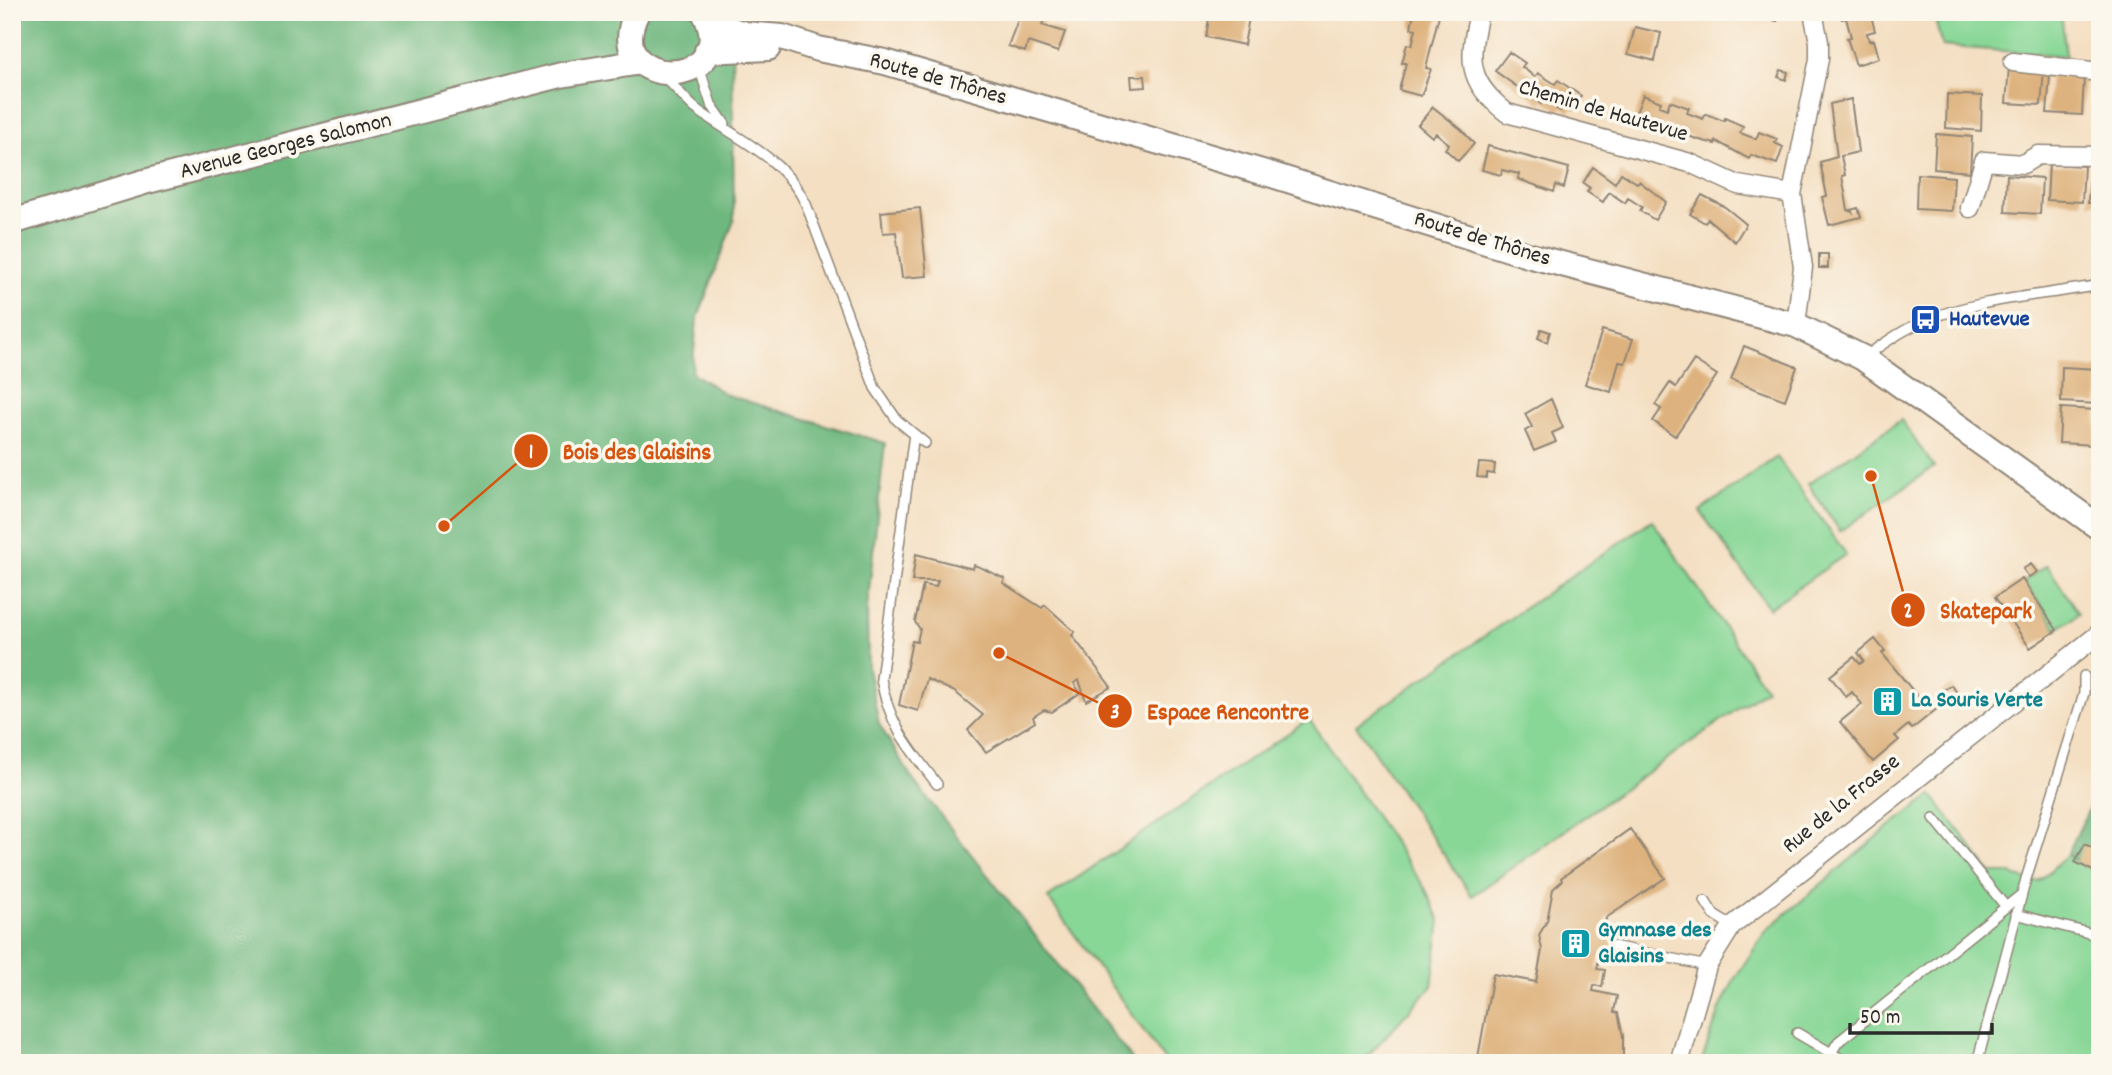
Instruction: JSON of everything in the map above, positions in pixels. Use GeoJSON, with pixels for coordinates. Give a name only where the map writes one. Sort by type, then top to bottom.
{"type":"FeatureCollection","features":[{"type":"Feature","properties":{"kind":"main road","name":"Route de Thônes"},"geometry":{"type":"LineString","coordinates":[[707,17],[745,34],[782,37],[818,49],[885,62],[1269,174],[1531,256],[1796,325],[1863,358],[2100,528]]}},
{"type":"Feature","properties":{"kind":"main road"},"geometry":{"type":"LineString","coordinates":[[703,58],[711,37],[707,17]]}},
{"type":"Feature","properties":{"kind":"main road"},"geometry":{"type":"LineString","coordinates":[[635,18],[635,54],[651,68]]}},
{"type":"Feature","properties":{"kind":"main road","name":"Avenue Georges Salomon"},"geometry":{"type":"LineString","coordinates":[[561,75],[635,18]]}},
{"type":"Feature","properties":{"kind":"main road","name":"Route de Thônes"},"geometry":{"type":"LineString","coordinates":[[651,68],[681,74],[703,58],[745,48],[818,49]]}},
{"type":"Feature","properties":{"kind":"main road","name":"Avenue Georges Salomon"},"geometry":{"type":"LineString","coordinates":[[12,222],[144,182],[561,75],[651,68]]}},
{"type":"Feature","properties":{"kind":"street","name":"Chemin de Hautevue"},"geometry":{"type":"LineString","coordinates":[[1479,12],[1470,55],[1473,69],[1488,94],[1507,113],[1690,163],[1738,185],[1792,194]]}},
{"type":"Feature","properties":{"kind":"street"},"geometry":{"type":"LineString","coordinates":[[1796,325],[1803,267],[1792,194],[1819,59],[1819,42],[1813,12]]}},
{"type":"Feature","properties":{"kind":"street"},"geometry":{"type":"LineString","coordinates":[[2013,62],[2100,72]]}},
{"type":"Feature","properties":{"kind":"street"},"geometry":{"type":"LineString","coordinates":[[1970,208],[1984,160],[2022,164],[2038,155],[2100,156]]}},
{"type":"Feature","properties":{"kind":"street","name":"Rue de la Frasse"},"geometry":{"type":"LineString","coordinates":[[1679,1063],[1707,965],[1732,926],[2100,633]]}},
{"type":"Feature","properties":{"kind":"lane"},"geometry":{"type":"LineString","coordinates":[[703,58],[702,84],[711,104],[728,128]]}},
{"type":"Feature","properties":{"kind":"lane"},"geometry":{"type":"LineString","coordinates":[[651,68],[695,108],[778,164],[800,192],[875,388],[889,410],[925,443]]}},
{"type":"Feature","properties":{"kind":"lane"},"geometry":{"type":"LineString","coordinates":[[1863,358],[1891,338],[1962,308],[2100,285]]}},
{"type":"Feature","properties":{"kind":"lane"},"geometry":{"type":"LineString","coordinates":[[914,434],[881,678],[886,709],[903,739],[937,784]]}},
{"type":"Feature","properties":{"kind":"lane"},"geometry":{"type":"LineString","coordinates":[[1977,1063],[2026,879],[2084,693],[2084,676]]}},
{"type":"Feature","properties":{"kind":"lane"},"geometry":{"type":"LineString","coordinates":[[1934,818],[2006,907]]}},
{"type":"Feature","properties":{"kind":"lane"},"geometry":{"type":"LineString","coordinates":[[1828,1058],[1838,1042],[2022,894]]}},
{"type":"Feature","properties":{"kind":"lane"},"geometry":{"type":"LineString","coordinates":[[1705,901],[1720,920],[1732,926]]}},
{"type":"Feature","properties":{"kind":"lane"},"geometry":{"type":"LineString","coordinates":[[2016,914],[2100,936]]}},
{"type":"Feature","properties":{"kind":"lane"},"geometry":{"type":"LineString","coordinates":[[1614,946],[1707,965]]}},
{"type":"Feature","properties":{"kind":"lane"},"geometry":{"type":"LineString","coordinates":[[1797,1033],[1828,1058],[1847,1063]]}},
{"type":"Feature","properties":{"kind":"green space"},"geometry":{"type":"Polygon","coordinates":[[[12,12],[707,12],[732,32],[734,220],[697,320],[692,373],[727,395],[885,443],[867,609],[868,669],[879,724],[913,780],[1135,1063],[12,1063],[12,12]]]}},
{"type":"Feature","properties":{"kind":"green space"},"geometry":{"type":"Polygon","coordinates":[[[1933,12],[2061,12],[2066,56],[1942,46],[1933,12]]]}},
{"type":"Feature","properties":{"kind":"green space"},"geometry":{"type":"Polygon","coordinates":[[[1901,420],[1934,467],[1840,531],[1808,484],[1901,420]]]}},
{"type":"Feature","properties":{"kind":"green space"},"geometry":{"type":"Polygon","coordinates":[[[1777,457],[1846,554],[1769,608],[1700,511],[1777,457]]]}},
{"type":"Feature","properties":{"kind":"green space"},"geometry":{"type":"Polygon","coordinates":[[[1652,520],[1766,689],[1472,896],[1356,725],[1652,520]]]}},
{"type":"Feature","properties":{"kind":"green space"},"geometry":{"type":"Polygon","coordinates":[[[2047,565],[2079,614],[2057,629],[2024,581],[2047,565]]]}},
{"type":"Feature","properties":{"kind":"green space"},"geometry":{"type":"Polygon","coordinates":[[[1309,719],[1425,888],[1440,920],[1432,986],[1361,1063],[1167,1063],[1048,898],[1309,719]]]}},
{"type":"Feature","properties":{"kind":"green space"},"geometry":{"type":"Polygon","coordinates":[[[2100,788],[2100,875],[2067,855],[2100,788]]]}},
{"type":"Feature","properties":{"kind":"green space"},"geometry":{"type":"Polygon","coordinates":[[[1932,795],[1991,873],[2012,873],[2016,877],[2038,882],[2067,855],[2100,875],[2100,1063],[1701,1063],[1721,1007],[1735,978],[1767,930],[1890,826],[1932,795]]]}},
{"type":"Feature","properties":{"kind":"building"},"geometry":{"type":"Polygon","coordinates":[[[1021,12],[1046,12],[1042,25],[1065,32],[1058,52],[1028,42],[1025,52],[1008,46],[1021,12]]]}},
{"type":"Feature","properties":{"kind":"building"},"geometry":{"type":"Polygon","coordinates":[[[1210,12],[1250,12],[1244,45],[1206,37],[1210,12]]]}},
{"type":"Feature","properties":{"kind":"building"},"geometry":{"type":"Polygon","coordinates":[[[1414,12],[1439,15],[1426,68],[1431,69],[1421,96],[1399,90],[1406,63],[1402,63],[1407,44],[1412,45],[1416,29],[1411,28],[1414,12]]]}},
{"type":"Feature","properties":{"kind":"building"},"geometry":{"type":"Polygon","coordinates":[[[1759,12],[1779,12],[1777,21],[1758,16],[1759,12]]]}},
{"type":"Feature","properties":{"kind":"building"},"geometry":{"type":"Polygon","coordinates":[[[1840,12],[1870,12],[1875,31],[1867,33],[1869,41],[1874,40],[1879,58],[1856,65],[1847,38],[1851,37],[1846,18],[1842,19],[1840,12]]]}},
{"type":"Feature","properties":{"kind":"building"},"geometry":{"type":"Polygon","coordinates":[[[1635,27],[1661,33],[1655,61],[1628,54],[1635,27]]]}},
{"type":"Feature","properties":{"kind":"building"},"geometry":{"type":"Polygon","coordinates":[[[1509,52],[1525,63],[1522,67],[1535,77],[1538,73],[1555,84],[1558,80],[1581,96],[1569,112],[1563,107],[1560,111],[1543,100],[1541,104],[1495,71],[1509,52]]]}},
{"type":"Feature","properties":{"kind":"building"},"geometry":{"type":"Polygon","coordinates":[[[2009,67],[2044,69],[2041,105],[2006,103],[2009,67]]]}},
{"type":"Feature","properties":{"kind":"building"},"geometry":{"type":"Polygon","coordinates":[[[1781,70],[1788,72],[1786,80],[1778,77],[1781,70]]]}},
{"type":"Feature","properties":{"kind":"building"},"geometry":{"type":"Polygon","coordinates":[[[1131,76],[1145,76],[1146,87],[1132,88],[1131,76]]]}},
{"type":"Feature","properties":{"kind":"building"},"geometry":{"type":"Polygon","coordinates":[[[2050,76],[2084,78],[2082,115],[2047,113],[2050,76]]]}},
{"type":"Feature","properties":{"kind":"building"},"geometry":{"type":"Polygon","coordinates":[[[1947,94],[1982,96],[1981,131],[1946,128],[1947,94]]]}},
{"type":"Feature","properties":{"kind":"building"},"geometry":{"type":"Polygon","coordinates":[[[1643,95],[1661,102],[1659,106],[1667,109],[1670,101],[1689,108],[1687,113],[1703,119],[1706,114],[1724,121],[1725,118],[1743,126],[1740,133],[1756,139],[1759,132],[1777,139],[1775,143],[1783,147],[1777,164],[1751,155],[1749,159],[1716,141],[1715,144],[1696,139],[1662,124],[1660,129],[1634,118],[1643,95]]]}},
{"type":"Feature","properties":{"kind":"building"},"geometry":{"type":"Polygon","coordinates":[[[1851,99],[1858,152],[1841,156],[1845,175],[1842,176],[1848,210],[1852,212],[1851,210],[1858,208],[1861,217],[1829,225],[1822,197],[1827,196],[1820,162],[1837,157],[1830,104],[1851,99]]]}},
{"type":"Feature","properties":{"kind":"building"},"geometry":{"type":"Polygon","coordinates":[[[1433,107],[1462,130],[1474,144],[1458,161],[1445,149],[1449,144],[1436,133],[1432,137],[1418,125],[1433,107]]]}},
{"type":"Feature","properties":{"kind":"building"},"geometry":{"type":"Polygon","coordinates":[[[1936,134],[1972,137],[1970,172],[1934,169],[1936,134]]]}},
{"type":"Feature","properties":{"kind":"building"},"geometry":{"type":"Polygon","coordinates":[[[1488,146],[1569,168],[1564,188],[1556,185],[1554,192],[1518,179],[1519,174],[1502,170],[1501,175],[1482,170],[1488,146]]]}},
{"type":"Feature","properties":{"kind":"building"},"geometry":{"type":"Polygon","coordinates":[[[2049,164],[2084,166],[2082,202],[2047,200],[2049,164]]]}},
{"type":"Feature","properties":{"kind":"building"},"geometry":{"type":"Polygon","coordinates":[[[2091,166],[2100,167],[2100,203],[2088,203],[2091,166]]]}},
{"type":"Feature","properties":{"kind":"building"},"geometry":{"type":"Polygon","coordinates":[[[1593,167],[1615,183],[1621,173],[1637,183],[1639,181],[1666,202],[1655,220],[1640,211],[1642,207],[1628,198],[1625,203],[1609,192],[1603,202],[1587,192],[1590,188],[1583,183],[1593,167]]]}},
{"type":"Feature","properties":{"kind":"building"},"geometry":{"type":"Polygon","coordinates":[[[1917,174],[1954,177],[1952,211],[1916,209],[1917,174]]]}},
{"type":"Feature","properties":{"kind":"building"},"geometry":{"type":"Polygon","coordinates":[[[2007,175],[2042,178],[2040,214],[2005,212],[2007,175]]]}},
{"type":"Feature","properties":{"kind":"building"},"geometry":{"type":"Polygon","coordinates":[[[1702,195],[1725,207],[1746,224],[1735,242],[1708,219],[1705,223],[1690,214],[1702,195]]]}},
{"type":"Feature","properties":{"kind":"building"},"geometry":{"type":"Polygon","coordinates":[[[920,208],[927,276],[902,278],[896,232],[883,233],[881,212],[920,208]]]}},
{"type":"Feature","properties":{"kind":"building"},"geometry":{"type":"Polygon","coordinates":[[[1819,254],[1828,254],[1828,268],[1819,268],[1819,254]]]}},
{"type":"Feature","properties":{"kind":"building"},"geometry":{"type":"Polygon","coordinates":[[[1541,329],[1550,332],[1547,342],[1538,338],[1541,329]]]}},
{"type":"Feature","properties":{"kind":"building"},"geometry":{"type":"Polygon","coordinates":[[[1602,330],[1633,339],[1625,363],[1619,362],[1611,392],[1585,384],[1602,330]]]}},
{"type":"Feature","properties":{"kind":"building"},"geometry":{"type":"Polygon","coordinates":[[[1744,346],[1797,367],[1785,400],[1731,380],[1744,346]]]}},
{"type":"Feature","properties":{"kind":"building"},"geometry":{"type":"Polygon","coordinates":[[[1694,360],[1717,375],[1675,436],[1653,421],[1661,409],[1655,405],[1670,383],[1676,387],[1694,360]]]}},
{"type":"Feature","properties":{"kind":"building"},"geometry":{"type":"Polygon","coordinates":[[[2062,367],[2099,369],[2098,404],[2061,402],[2062,367]]]}},
{"type":"Feature","properties":{"kind":"building"},"geometry":{"type":"Polygon","coordinates":[[[1551,399],[1563,428],[1552,433],[1556,442],[1534,451],[1525,431],[1532,427],[1525,414],[1551,399]]]}},
{"type":"Feature","properties":{"kind":"building"},"geometry":{"type":"Polygon","coordinates":[[[2061,408],[2097,410],[2096,445],[2059,443],[2061,408]]]}},
{"type":"Feature","properties":{"kind":"building"},"geometry":{"type":"Polygon","coordinates":[[[1479,463],[1495,464],[1494,474],[1487,473],[1487,478],[1477,477],[1479,463]]]}},
{"type":"Feature","properties":{"kind":"building"},"geometry":{"type":"Polygon","coordinates":[[[916,554],[973,569],[974,565],[982,568],[1005,579],[1003,583],[1042,608],[1045,605],[1075,632],[1072,635],[1111,687],[1086,701],[1079,680],[1074,683],[1080,693],[1052,712],[1044,710],[1033,717],[1035,722],[986,752],[968,730],[983,715],[955,692],[927,679],[918,711],[899,705],[912,641],[917,642],[920,629],[915,622],[923,585],[936,587],[938,581],[912,581],[916,554]]]}},
{"type":"Feature","properties":{"kind":"building"},"geometry":{"type":"Polygon","coordinates":[[[2031,564],[2037,572],[2029,577],[2023,569],[2031,564]]]}},
{"type":"Feature","properties":{"kind":"building"},"geometry":{"type":"Polygon","coordinates":[[[2022,579],[2057,630],[2030,648],[1995,597],[2022,579]]]}},
{"type":"Feature","properties":{"kind":"building","name":"La Souris Verte"},"geometry":{"type":"Polygon","coordinates":[[[1875,639],[1885,651],[1882,653],[1918,697],[1918,703],[1927,696],[1938,708],[1912,729],[1908,725],[1895,736],[1899,740],[1873,762],[1840,722],[1862,704],[1852,692],[1846,697],[1830,676],[1854,657],[1860,664],[1864,661],[1858,653],[1875,639]]]}},
{"type":"Feature","properties":{"kind":"building"},"geometry":{"type":"Polygon","coordinates":[[[1951,685],[1959,695],[1949,702],[1941,692],[1951,685]]]}},
{"type":"Feature","properties":{"kind":"building","name":"Gymnase des Glaisins"},"geometry":{"type":"Polygon","coordinates":[[[1630,829],[1665,878],[1606,918],[1604,929],[1610,931],[1613,946],[1604,960],[1599,958],[1597,969],[1605,970],[1602,987],[1594,985],[1593,991],[1617,996],[1614,1012],[1618,1013],[1623,1036],[1623,1063],[1477,1063],[1493,974],[1536,982],[1542,950],[1539,935],[1547,921],[1553,889],[1562,881],[1561,878],[1630,829]]]}},
{"type":"Feature","properties":{"kind":"building"},"geometry":{"type":"Polygon","coordinates":[[[2085,844],[2100,852],[2093,871],[2075,862],[2085,844]]]}},
{"type":"Feature","properties":{"kind":"place","name":"Hautevue"},"geometry":{"type":"Point","coordinates":[1926,320]}},
{"type":"Feature","properties":{"kind":"place","name":"Skatepark"},"geometry":{"type":"Point","coordinates":[1871,476]}},
{"type":"Feature","properties":{"kind":"place","name":"Bois des Glaisins"},"geometry":{"type":"Point","coordinates":[444,526]}},
{"type":"Feature","properties":{"kind":"place","name":"Espace Rencontre"},"geometry":{"type":"Point","coordinates":[999,653]}},
{"type":"Feature","properties":{"kind":"place","name":"La Souris Verte"},"geometry":{"type":"Point","coordinates":[1888,701]}},
{"type":"Feature","properties":{"kind":"place","name":"Gymnase des Glaisins"},"geometry":{"type":"Point","coordinates":[1575,944]}}]}
